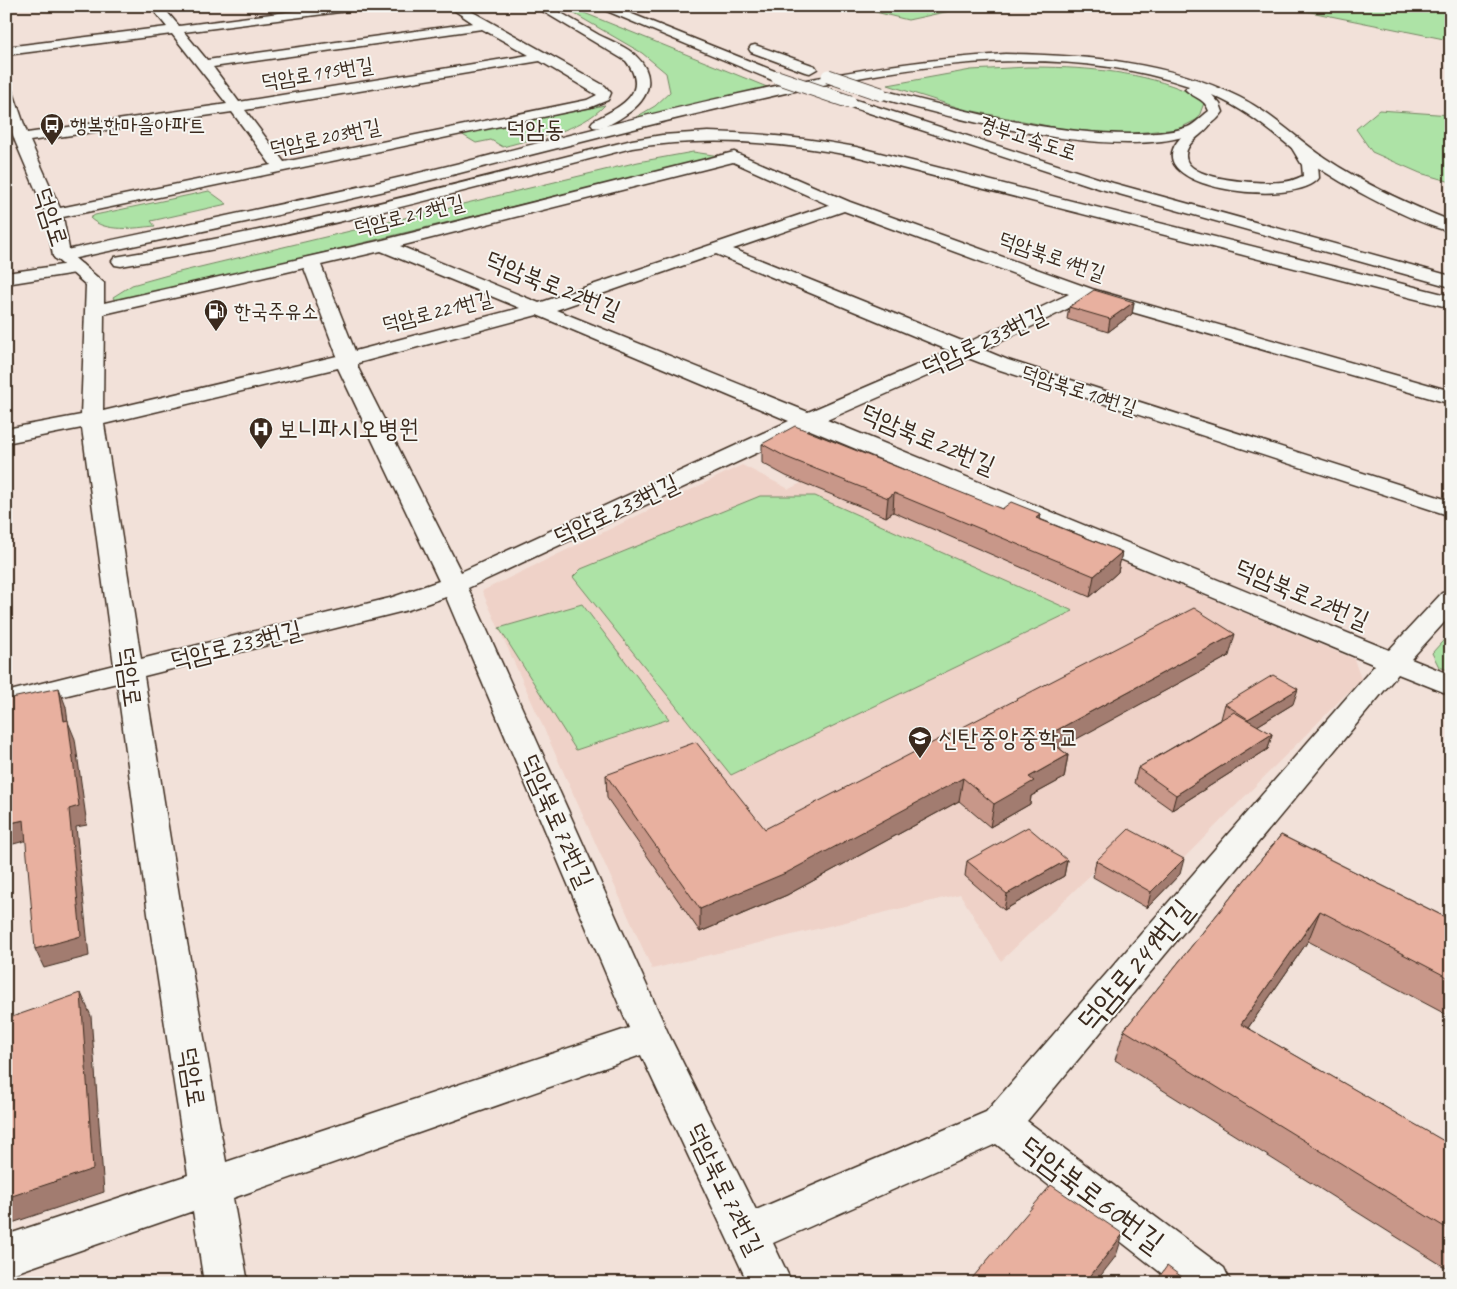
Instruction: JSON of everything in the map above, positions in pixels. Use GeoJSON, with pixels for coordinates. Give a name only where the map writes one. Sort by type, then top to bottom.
{"type":"FeatureCollection","features":[{"type":"Feature","properties":{"kind":"main road"},"geometry":{"type":"LineString","coordinates":[[156,6],[204,64],[281,168]]}},
{"type":"Feature","properties":{"kind":"main road"},"geometry":{"type":"LineString","coordinates":[[6,51],[363,6]]}},
{"type":"Feature","properties":{"kind":"main road"},"geometry":{"type":"LineString","coordinates":[[454,6],[484,26],[541,57]]}},
{"type":"Feature","properties":{"kind":"main road"},"geometry":{"type":"LineString","coordinates":[[528,150],[584,130],[612,117],[632,104],[641,92],[644,83],[642,70],[631,58],[540,6]]}},
{"type":"Feature","properties":{"kind":"main road","name":"경부고속도로"},"geometry":{"type":"LineString","coordinates":[[601,6],[777,76],[850,102],[1107,186],[1451,282]]}},
{"type":"Feature","properties":{"kind":"main road"},"geometry":{"type":"LineString","coordinates":[[204,64],[484,26]]}},
{"type":"Feature","properties":{"kind":"main road","name":"경부고속도로"},"geometry":{"type":"LineString","coordinates":[[744,46],[880,94],[1038,145]]}},
{"type":"Feature","properties":{"kind":"main road","name":"덕암로203번길"},"geometry":{"type":"LineString","coordinates":[[54,214],[591,103],[603,98],[604,93],[600,89],[541,57]]}},
{"type":"Feature","properties":{"kind":"main road","name":"덕암로195번길"},"geometry":{"type":"LineString","coordinates":[[22,138],[236,107],[541,57]]}},
{"type":"Feature","properties":{"kind":"main road"},"geometry":{"type":"LineString","coordinates":[[6,279],[669,115],[852,75],[933,62],[1020,57],[1053,58],[1122,65],[1185,80],[1225,96],[1252,110],[1297,146],[1356,183],[1451,227]]}},
{"type":"Feature","properties":{"kind":"main road"},"geometry":{"type":"LineString","coordinates":[[542,168],[640,132],[682,120],[879,76],[982,63],[1072,64],[1122,70],[1173,82],[1202,94],[1213,102],[1216,112],[1181,146],[1178,153],[1179,161],[1192,172],[1231,185],[1276,189],[1306,182],[1311,178],[1312,170],[1297,146]]}},
{"type":"Feature","properties":{"kind":"main road","name":"덕암로"},"geometry":{"type":"LineString","coordinates":[[6,92],[22,138],[54,214],[69,262],[95,283],[92,420],[128,672],[226,1283]]}},
{"type":"Feature","properties":{"kind":"main road"},"geometry":{"type":"LineString","coordinates":[[880,94],[993,122],[1080,136],[1147,138],[1174,134],[1203,125]]}},
{"type":"Feature","properties":{"kind":"main road"},"geometry":{"type":"LineString","coordinates":[[6,269],[194,249],[542,168],[616,148],[662,139],[729,136],[810,143],[865,154],[1451,302]]}},
{"type":"Feature","properties":{"kind":"main road","name":"덕암북로4번길"},"geometry":{"type":"LineString","coordinates":[[734,157],[844,205],[1085,293],[1451,398]]}},
{"type":"Feature","properties":{"kind":"main road","name":"덕암로213번길"},"geometry":{"type":"LineString","coordinates":[[94,311],[383,245],[734,157]]}},
{"type":"Feature","properties":{"kind":"main road","name":"덕암로221번길"},"geometry":{"type":"LineString","coordinates":[[6,436],[92,420],[348,358],[539,309],[844,205]]}},
{"type":"Feature","properties":{"kind":"main road","name":"덕암북로22번길"},"geometry":{"type":"LineString","coordinates":[[383,245],[1451,686]]}},
{"type":"Feature","properties":{"kind":"main road","name":"덕암북로10번길"},"geometry":{"type":"LineString","coordinates":[[716,248],[964,352],[1451,509]]}},
{"type":"Feature","properties":{"kind":"main road","name":"덕암북로72번길"},"geometry":{"type":"LineString","coordinates":[[311,262],[348,358],[348,368],[454,585],[651,1036],[770,1283]]}},
{"type":"Feature","properties":{"kind":"main road","name":"덕암로233번길"},"geometry":{"type":"LineString","coordinates":[[6,701],[399,604],[454,585],[809,420],[964,352],[1085,293]]}},
{"type":"Feature","properties":{"kind":"main road","name":"덕암로249번길"},"geometry":{"type":"LineString","coordinates":[[747,1234],[1000,1124],[1393,662],[1451,599]]}},
{"type":"Feature","properties":{"kind":"main road"},"geometry":{"type":"LineString","coordinates":[[6,1256],[651,1036]]}},
{"type":"Feature","properties":{"kind":"main road","name":"덕암북로60번길"},"geometry":{"type":"LineString","coordinates":[[1000,1124],[1209,1283]]}},
{"type":"Feature","properties":{"kind":"shaded area","name":"신탄중앙중학교"},"geometry":{"type":"Polygon","coordinates":[[[863,452],[1354,659],[1361,679],[1175,867],[1128,839],[1001,961],[960,894],[652,969],[482,591],[742,465],[789,489],[863,452]]]}},
{"type":"Feature","properties":{"kind":"green space"},"geometry":{"type":"Polygon","coordinates":[[[561,6],[567,6],[767,87],[631,120],[655,106],[670,92],[666,73],[642,53],[561,6]]]}},
{"type":"Feature","properties":{"kind":"green space"},"geometry":{"type":"Polygon","coordinates":[[[851,6],[973,6],[908,20],[851,6]]]}},
{"type":"Feature","properties":{"kind":"green space"},"geometry":{"type":"Polygon","coordinates":[[[1281,6],[1451,6],[1451,40],[1444,39],[1281,6]]]}},
{"type":"Feature","properties":{"kind":"green space"},"geometry":{"type":"Polygon","coordinates":[[[1028,67],[1086,69],[1125,74],[1184,90],[1204,103],[1198,119],[1178,129],[1124,134],[1063,129],[963,109],[888,85],[971,70],[1028,67]]]}},
{"type":"Feature","properties":{"kind":"green space"},"geometry":{"type":"Polygon","coordinates":[[[605,105],[595,114],[571,128],[503,147],[491,140],[476,143],[461,134],[605,105]]]}},
{"type":"Feature","properties":{"kind":"green space"},"geometry":{"type":"Polygon","coordinates":[[[1379,110],[1451,115],[1451,182],[1420,173],[1372,152],[1356,129],[1379,110]]]}},
{"type":"Feature","properties":{"kind":"green space"},"geometry":{"type":"Polygon","coordinates":[[[693,152],[720,156],[116,303],[113,297],[132,285],[175,273],[638,162],[693,152]]]}},
{"type":"Feature","properties":{"kind":"green space"},"geometry":{"type":"Polygon","coordinates":[[[209,191],[227,204],[151,221],[155,226],[147,227],[112,228],[96,223],[90,218],[95,215],[209,191]]]}},
{"type":"Feature","properties":{"kind":"green space"},"geometry":{"type":"Polygon","coordinates":[[[760,496],[815,496],[1073,611],[731,775],[573,577],[581,569],[760,496]]]}},
{"type":"Feature","properties":{"kind":"green space"},"geometry":{"type":"Polygon","coordinates":[[[582,604],[669,719],[576,750],[499,628],[582,604]]]}},
{"type":"Feature","properties":{"kind":"green space"},"geometry":{"type":"Polygon","coordinates":[[[1451,632],[1451,671],[1439,667],[1432,653],[1451,632]]]}},
{"type":"Feature","properties":{"kind":"building"},"geometry":{"type":"Polygon","coordinates":[[[1094,290],[1134,302],[1110,319],[1069,307],[1094,290]]]}},
{"type":"Feature","properties":{"kind":"building"},"geometry":{"type":"Polygon","coordinates":[[[795,426],[1002,509],[1011,502],[1041,514],[1036,518],[1122,552],[1094,576],[894,493],[888,498],[786,457],[762,444],[795,426]]]}},
{"type":"Feature","properties":{"kind":"building"},"geometry":{"type":"Polygon","coordinates":[[[1194,608],[1235,634],[1044,737],[1068,755],[1029,777],[1034,781],[994,804],[963,778],[788,872],[700,909],[606,775],[696,742],[765,829],[1194,608]]]}},
{"type":"Feature","properties":{"kind":"building"},"geometry":{"type":"Polygon","coordinates":[[[1273,675],[1298,689],[1248,719],[1225,704],[1273,675]]]}},
{"type":"Feature","properties":{"kind":"building"},"geometry":{"type":"Polygon","coordinates":[[[59,688],[64,721],[68,720],[79,806],[69,809],[81,936],[35,949],[24,820],[6,824],[7,699],[59,688]]]}},
{"type":"Feature","properties":{"kind":"building"},"geometry":{"type":"Polygon","coordinates":[[[1234,712],[1272,734],[1176,795],[1138,768],[1234,712]]]}},
{"type":"Feature","properties":{"kind":"building"},"geometry":{"type":"Polygon","coordinates":[[[1028,827],[1067,860],[1007,894],[967,861],[1028,827]]]}},
{"type":"Feature","properties":{"kind":"building"},"geometry":{"type":"Polygon","coordinates":[[[1129,829],[1184,859],[1151,892],[1096,861],[1129,829]]]}},
{"type":"Feature","properties":{"kind":"building"},"geometry":{"type":"Polygon","coordinates":[[[1281,835],[1451,920],[1451,979],[1320,911],[1241,1024],[1451,1145],[1451,1231],[1124,1030],[1281,835]]]}},
{"type":"Feature","properties":{"kind":"building"},"geometry":{"type":"Polygon","coordinates":[[[81,993],[93,1169],[6,1198],[6,1019],[81,993]]]}},
{"type":"Feature","properties":{"kind":"building"},"geometry":{"type":"Polygon","coordinates":[[[1051,1185],[1123,1234],[1085,1283],[968,1283],[1051,1185]]]}},
{"type":"Feature","properties":{"kind":"building"},"geometry":{"type":"Polygon","coordinates":[[[1167,1266],[1190,1283],[1155,1283],[1167,1266]]]}},
{"type":"Feature","properties":{"kind":"place","name":"행복한마을아파트"},"geometry":{"type":"Point","coordinates":[52,146]}},
{"type":"Feature","properties":{"kind":"place","name":"한국주유소"},"geometry":{"type":"Point","coordinates":[216,332]}},
{"type":"Feature","properties":{"kind":"place","name":"보니파시오병원"},"geometry":{"type":"Point","coordinates":[261,450]}},
{"type":"Feature","properties":{"kind":"place","name":"신탄중앙중학교"},"geometry":{"type":"Point","coordinates":[920,759]}},
{"type":"Feature","properties":{"kind":"district","name":"덕암동"},"geometry":{"type":"Point","coordinates":[535,129]}}]}
